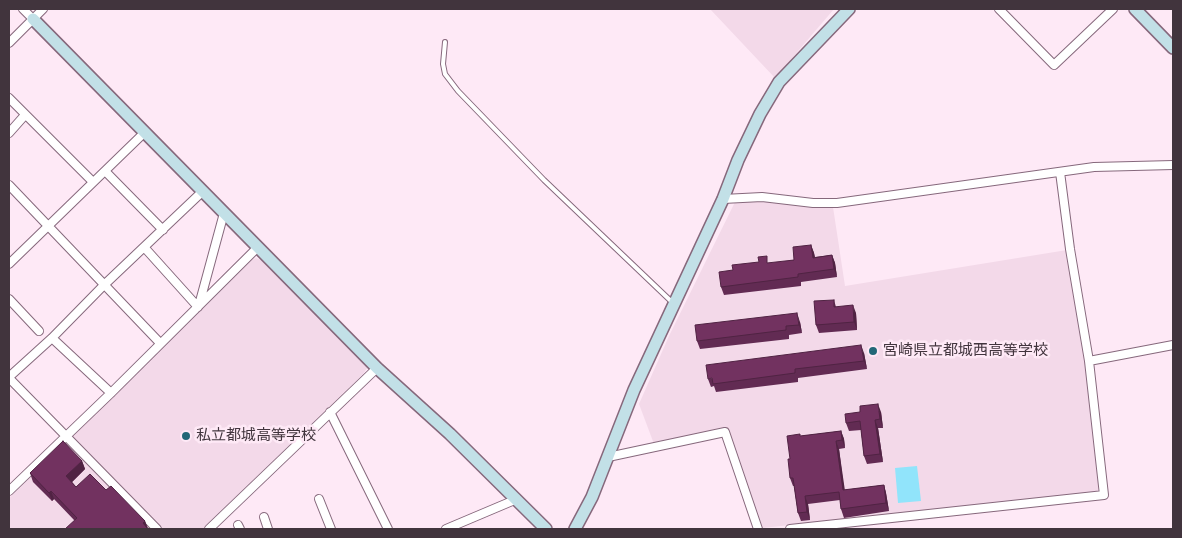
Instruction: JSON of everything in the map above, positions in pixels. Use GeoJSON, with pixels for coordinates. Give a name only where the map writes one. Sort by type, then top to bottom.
{"type":"FeatureCollection","features":[{"type":"Feature","properties":{"kind":"street"},"geometry":{"type":"LineString","coordinates":[[23,9],[376,368],[450,434],[546,529]]}},
{"type":"Feature","properties":{"kind":"street"},"geometry":{"type":"LineString","coordinates":[[9,43],[43,9]]}},
{"type":"Feature","properties":{"kind":"street"},"geometry":{"type":"LineString","coordinates":[[575,529],[592,497],[634,390],[760,114],[780,82],[849,9]]}},
{"type":"Feature","properties":{"kind":"street"},"geometry":{"type":"LineString","coordinates":[[999,9],[1054,65],[1113,9]]}},
{"type":"Feature","properties":{"kind":"street"},"geometry":{"type":"LineString","coordinates":[[1134,9],[1173,48]]}},
{"type":"Feature","properties":{"kind":"street"},"geometry":{"type":"LineString","coordinates":[[9,98],[93,182]]}},
{"type":"Feature","properties":{"kind":"street"},"geometry":{"type":"LineString","coordinates":[[9,133],[26,115]]}},
{"type":"Feature","properties":{"kind":"street"},"geometry":{"type":"LineString","coordinates":[[9,264],[145,132]]}},
{"type":"Feature","properties":{"kind":"street"},"geometry":{"type":"LineString","coordinates":[[723,198],[762,197],[813,203],[837,203],[1094,167],[1173,165]]}},
{"type":"Feature","properties":{"kind":"street"},"geometry":{"type":"LineString","coordinates":[[105,171],[163,230]]}},
{"type":"Feature","properties":{"kind":"street"},"geometry":{"type":"LineString","coordinates":[[790,529],[1104,495],[1089,361],[1070,249],[1060,172]]}},
{"type":"Feature","properties":{"kind":"street"},"geometry":{"type":"LineString","coordinates":[[9,185],[160,343]]}},
{"type":"Feature","properties":{"kind":"street"},"geometry":{"type":"LineString","coordinates":[[157,529],[9,378],[203,192]]}},
{"type":"Feature","properties":{"kind":"street"},"geometry":{"type":"LineString","coordinates":[[198,307],[224,213]]}},
{"type":"Feature","properties":{"kind":"street"},"geometry":{"type":"LineString","coordinates":[[144,247],[198,307]]}},
{"type":"Feature","properties":{"kind":"street"},"geometry":{"type":"LineString","coordinates":[[9,491],[112,393],[258,247]]}},
{"type":"Feature","properties":{"kind":"street"},"geometry":{"type":"LineString","coordinates":[[9,298],[39,331]]}},
{"type":"Feature","properties":{"kind":"street"},"geometry":{"type":"LineString","coordinates":[[52,338],[112,393]]}},
{"type":"Feature","properties":{"kind":"street"},"geometry":{"type":"LineString","coordinates":[[1089,361],[1173,345]]}},
{"type":"Feature","properties":{"kind":"street"},"geometry":{"type":"LineString","coordinates":[[209,529],[376,368]]}},
{"type":"Feature","properties":{"kind":"street"},"geometry":{"type":"LineString","coordinates":[[330,412],[388,529]]}},
{"type":"Feature","properties":{"kind":"street"},"geometry":{"type":"LineString","coordinates":[[608,457],[725,432],[758,529]]}},
{"type":"Feature","properties":{"kind":"street"},"geometry":{"type":"LineString","coordinates":[[319,499],[331,529]]}},
{"type":"Feature","properties":{"kind":"street"},"geometry":{"type":"LineString","coordinates":[[446,529],[517,499]]}},
{"type":"Feature","properties":{"kind":"street"},"geometry":{"type":"LineString","coordinates":[[264,516],[268,529]]}},
{"type":"Feature","properties":{"kind":"lane"},"geometry":{"type":"LineString","coordinates":[[445,42],[443,64],[446,74],[458,91],[544,180],[674,304]]}},
{"type":"Feature","properties":{"kind":"shaded area"},"geometry":{"type":"Polygon","coordinates":[[[710,9],[834,9],[775,78],[710,9]]]}},
{"type":"Feature","properties":{"kind":"shaded area","name":"宮崎県立都城西高等学校"},"geometry":{"type":"Polygon","coordinates":[[[761,201],[833,207],[845,286],[1067,250],[1087,366],[1100,483],[1097,493],[762,528],[758,525],[727,428],[654,444],[639,404],[669,336],[735,202],[761,201]]]}},
{"type":"Feature","properties":{"kind":"shaded area","name":"私立都城高等学校"},"geometry":{"type":"Polygon","coordinates":[[[256,258],[261,260],[368,367],[363,374],[203,529],[9,529],[9,498],[256,258]]]}},
{"type":"Feature","properties":{"kind":"water"},"geometry":{"type":"Polygon","coordinates":[[[917,466],[921,501],[898,503],[895,468],[917,466]]]}},
{"type":"Feature","properties":{"kind":"building"},"geometry":{"type":"Polygon","coordinates":[[[811,245],[813,258],[832,255],[834,269],[798,274],[798,277],[721,287],[719,272],[733,270],[732,265],[759,262],[758,257],[767,256],[767,263],[794,260],[793,247],[811,245]]]}},
{"type":"Feature","properties":{"kind":"building"},"geometry":{"type":"Polygon","coordinates":[[[834,300],[834,307],[853,305],[854,322],[816,325],[814,301],[834,300]]]}},
{"type":"Feature","properties":{"kind":"building"},"geometry":{"type":"Polygon","coordinates":[[[797,313],[799,325],[786,326],[786,330],[697,341],[695,325],[797,313]]]}},
{"type":"Feature","properties":{"kind":"building"},"geometry":{"type":"Polygon","coordinates":[[[861,345],[864,361],[795,369],[795,373],[713,384],[712,378],[708,379],[706,365],[861,345]]]}},
{"type":"Feature","properties":{"kind":"building"},"geometry":{"type":"Polygon","coordinates":[[[878,404],[880,419],[875,420],[880,454],[864,456],[860,421],[846,423],[845,414],[860,412],[860,406],[878,404]]]}},
{"type":"Feature","properties":{"kind":"building"},"geometry":{"type":"Polygon","coordinates":[[[841,431],[842,440],[836,441],[843,490],[884,485],[886,503],[841,509],[839,492],[805,496],[807,512],[798,513],[793,478],[790,478],[787,436],[841,431]]]}},
{"type":"Feature","properties":{"kind":"building"},"geometry":{"type":"Polygon","coordinates":[[[63,441],[82,461],[66,476],[76,487],[90,474],[106,490],[111,486],[145,521],[143,523],[148,529],[65,529],[77,518],[51,491],[49,493],[30,473],[63,441]]]}},
{"type":"Feature","properties":{"kind":"place","name":"宮崎県立都城西高等学校"},"geometry":{"type":"Point","coordinates":[873,351]}},
{"type":"Feature","properties":{"kind":"place","name":"私立都城高等学校"},"geometry":{"type":"Point","coordinates":[186,436]}}]}
